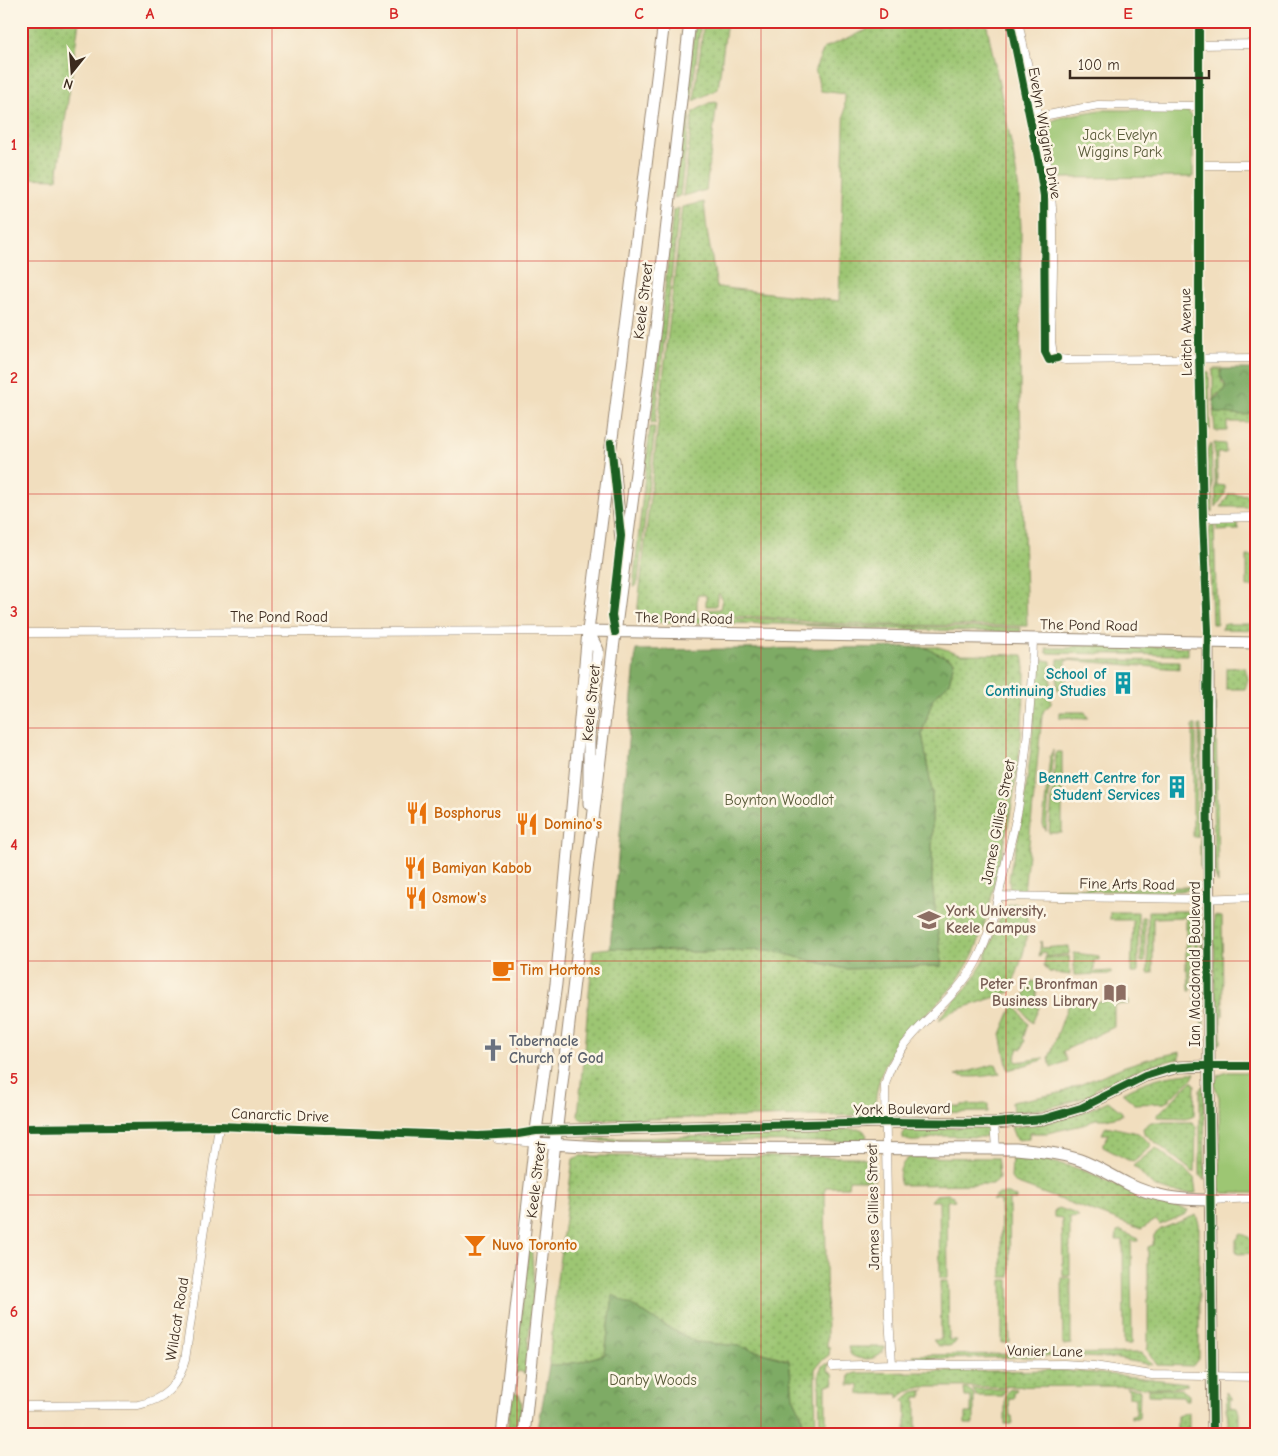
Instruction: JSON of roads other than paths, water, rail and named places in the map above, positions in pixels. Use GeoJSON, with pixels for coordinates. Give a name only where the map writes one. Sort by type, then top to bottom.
{"type":"FeatureCollection","features":[{"type":"Feature","properties":{"kind":"main road","name":"Keele Street"},"geometry":{"type":"LineString","coordinates":[[502,1435],[536,1130],[556,984],[588,631],[664,21]]}},
{"type":"Feature","properties":{"kind":"main road","name":"Keele Street"},"geometry":{"type":"LineString","coordinates":[[524,1435],[555,1145],[615,632],[656,320],[690,21]]}},
{"type":"Feature","properties":{"kind":"main road"},"geometry":{"type":"LineString","coordinates":[[611,443],[621,536],[612,615],[615,632]]}},
{"type":"Feature","properties":{"kind":"main road"},"geometry":{"type":"LineString","coordinates":[[588,631],[598,650],[589,734],[588,770],[591,839]]}},
{"type":"Feature","properties":{"kind":"main road","name":"The Pond Road"},"geometry":{"type":"LineString","coordinates":[[588,631],[1257,642]]}},
{"type":"Feature","properties":{"kind":"main road","name":"Ian Macdonald Boulevard"},"geometry":{"type":"LineString","coordinates":[[1208,642],[1209,1066],[1213,1435]]}},
{"type":"Feature","properties":{"kind":"main road","name":"York Boulevard"},"geometry":{"type":"LineString","coordinates":[[536,1130],[885,1122],[994,1123],[1043,1119],[1081,1108],[1145,1076],[1179,1067],[1209,1066]]}},
{"type":"Feature","properties":{"kind":"main road","name":"Canarctic Drive"},"geometry":{"type":"LineString","coordinates":[[536,1143],[555,1145]]}},
{"type":"Feature","properties":{"kind":"main road"},"geometry":{"type":"LineString","coordinates":[[555,1145],[616,1148],[1016,1149],[1062,1155],[1100,1168],[1128,1184],[1150,1193],[1188,1200],[1210,1200]]}},
{"type":"Feature","properties":{"kind":"main road"},"geometry":{"type":"LineString","coordinates":[[507,1384],[518,1384],[529,1388]]}},
{"type":"Feature","properties":{"kind":"street","name":"Evelyn Wiggins Drive"},"geometry":{"type":"LineString","coordinates":[[1018,21],[1048,176],[1053,226],[1051,341],[1053,355],[1065,360],[1199,359]]}},
{"type":"Feature","properties":{"kind":"street","name":"Leitch Avenue"},"geometry":{"type":"LineString","coordinates":[[1200,21],[1199,359],[1208,642]]}},
{"type":"Feature","properties":{"kind":"street"},"geometry":{"type":"LineString","coordinates":[[1200,45],[1257,44]]}},
{"type":"Feature","properties":{"kind":"street"},"geometry":{"type":"LineString","coordinates":[[1038,118],[1098,106],[1199,106]]}},
{"type":"Feature","properties":{"kind":"street"},"geometry":{"type":"LineString","coordinates":[[1199,165],[1257,165]]}},
{"type":"Feature","properties":{"kind":"street"},"geometry":{"type":"LineString","coordinates":[[1199,359],[1257,358]]}},
{"type":"Feature","properties":{"kind":"street"},"geometry":{"type":"LineString","coordinates":[[1203,518],[1257,517]]}},
{"type":"Feature","properties":{"kind":"street","name":"The Pond Road"},"geometry":{"type":"LineString","coordinates":[[21,632],[588,631]]}},
{"type":"Feature","properties":{"kind":"street","name":"James Gillies Street"},"geometry":{"type":"LineString","coordinates":[[892,1364],[888,1317],[885,1085],[892,1063],[906,1042],[952,996],[969,974],[986,941],[998,896],[1022,782],[1026,753],[1033,639]]}},
{"type":"Feature","properties":{"kind":"street","name":"Fine Arts Road"},"geometry":{"type":"LineString","coordinates":[[998,896],[1257,897]]}},
{"type":"Feature","properties":{"kind":"street","name":"York Boulevard"},"geometry":{"type":"LineString","coordinates":[[1209,1066],[1257,1066]]}},
{"type":"Feature","properties":{"kind":"street"},"geometry":{"type":"LineString","coordinates":[[994,1123],[996,1148]]}},
{"type":"Feature","properties":{"kind":"street","name":"Canarctic Drive"},"geometry":{"type":"LineString","coordinates":[[21,1128],[219,1126],[478,1136],[518,1134],[536,1130]]}},
{"type":"Feature","properties":{"kind":"street","name":"Wildcat Road"},"geometry":{"type":"LineString","coordinates":[[21,1406],[138,1406],[161,1398],[177,1381],[185,1360],[219,1126]]}},
{"type":"Feature","properties":{"kind":"street","name":"Canarctic Drive"},"geometry":{"type":"LineString","coordinates":[[478,1136],[536,1143]]}},
{"type":"Feature","properties":{"kind":"street"},"geometry":{"type":"LineString","coordinates":[[1210,1200],[1257,1198]]}},
{"type":"Feature","properties":{"kind":"street","name":"Vanier Lane"},"geometry":{"type":"LineString","coordinates":[[833,1366],[1064,1364],[1094,1366],[1152,1375],[1257,1377]]}},
{"type":"Feature","properties":{"kind":"place","name":"School of Continuing Studies"},"geometry":{"type":"Point","coordinates":[1123,683]}},
{"type":"Feature","properties":{"kind":"place","name":"Bennett Centre for Student Services"},"geometry":{"type":"Point","coordinates":[1177,787]}},
{"type":"Feature","properties":{"kind":"place","name":"Bosphorus"},"geometry":{"type":"Point","coordinates":[417,813]}},
{"type":"Feature","properties":{"kind":"place","name":"Domino's"},"geometry":{"type":"Point","coordinates":[527,824]}},
{"type":"Feature","properties":{"kind":"place","name":"Bamiyan Kabob"},"geometry":{"type":"Point","coordinates":[415,868]}},
{"type":"Feature","properties":{"kind":"place","name":"Osmow's"},"geometry":{"type":"Point","coordinates":[416,898]}},
{"type":"Feature","properties":{"kind":"place","name":"York University, Keele Campus"},"geometry":{"type":"Point","coordinates":[929,920]}},
{"type":"Feature","properties":{"kind":"place","name":"Tim Hortons"},"geometry":{"type":"Point","coordinates":[503,970]}},
{"type":"Feature","properties":{"kind":"place","name":"Peter F. Bronfman Business Library"},"geometry":{"type":"Point","coordinates":[1115,993]}},
{"type":"Feature","properties":{"kind":"place","name":"Tabernacle Church of God"},"geometry":{"type":"Point","coordinates":[493,1050]}},
{"type":"Feature","properties":{"kind":"place","name":"Nuvo Toronto"},"geometry":{"type":"Point","coordinates":[475,1245]}},
{"type":"Feature","properties":{"kind":"park label","name":"Jack Evelyn Wiggins Park"},"geometry":{"type":"Point","coordinates":[1120,144]}},
{"type":"Feature","properties":{"kind":"park label","name":"Boynton Woodlot"},"geometry":{"type":"Point","coordinates":[779,800]}},
{"type":"Feature","properties":{"kind":"park label","name":"Danby Woods"},"geometry":{"type":"Point","coordinates":[653,1380]}}]}
